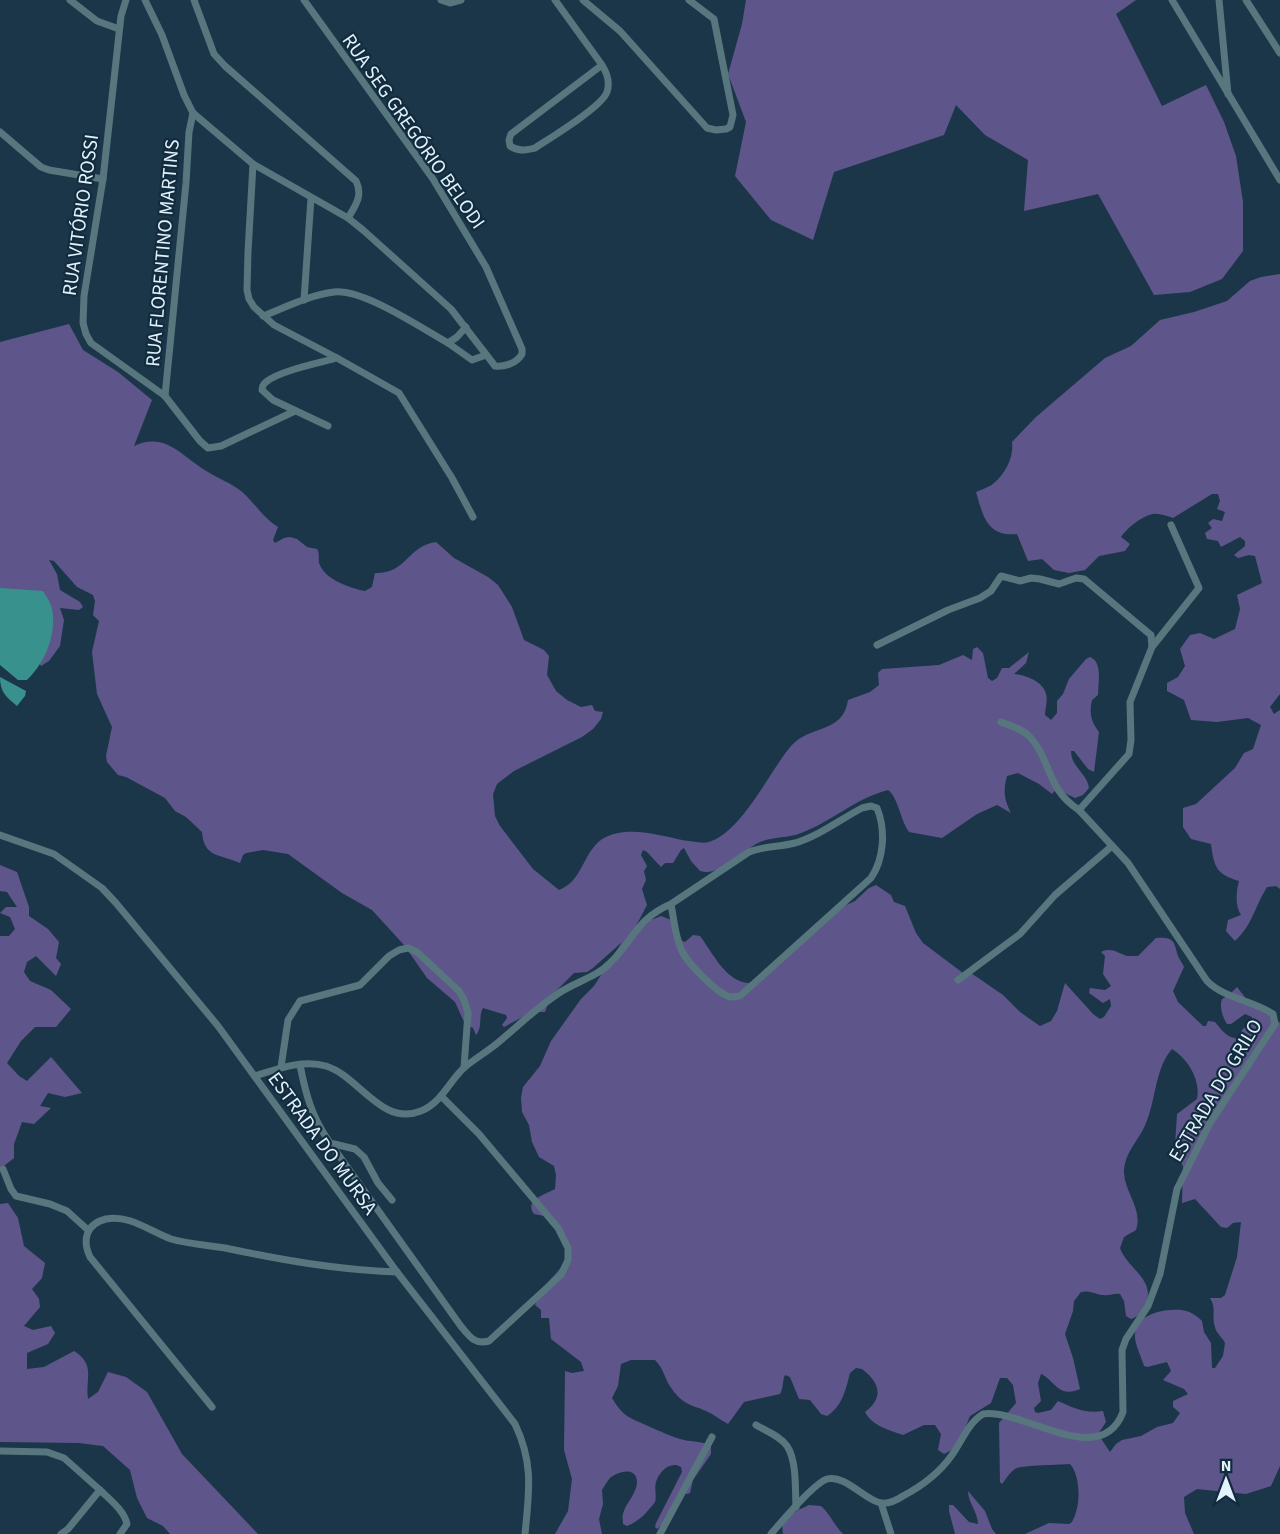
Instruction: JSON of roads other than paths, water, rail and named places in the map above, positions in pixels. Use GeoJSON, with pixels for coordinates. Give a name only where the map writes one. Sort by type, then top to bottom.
{"type":"FeatureCollection","features":[{"type":"Feature","properties":{"kind":"street"},"geometry":{"type":"LineString","coordinates":[[70,0],[98,21],[119,29]]}},
{"type":"Feature","properties":{"kind":"street","name":"RUA VITÓRIO ROSSI"},"geometry":{"type":"LineString","coordinates":[[126,0],[119,29],[103,179],[84,296],[83,323],[86,334],[91,343],[165,396],[208,448],[220,446],[296,411]]}},
{"type":"Feature","properties":{"kind":"street"},"geometry":{"type":"LineString","coordinates":[[145,0],[162,35],[193,113],[253,164],[348,218],[437,295],[466,327],[486,355],[472,360],[448,343],[359,295],[336,291],[304,300],[263,316]]}},
{"type":"Feature","properties":{"kind":"street"},"geometry":{"type":"LineString","coordinates":[[194,0],[214,54],[356,181],[360,188],[359,195],[348,218]]}},
{"type":"Feature","properties":{"kind":"street","name":"RUA SEG GREGÓRIO BELODI"},"geometry":{"type":"LineString","coordinates":[[304,0],[433,179],[486,267],[522,349],[521,357],[500,366],[495,366],[486,355]]}},
{"type":"Feature","properties":{"kind":"street"},"geometry":{"type":"LineString","coordinates":[[441,0],[450,3],[460,1]]}},
{"type":"Feature","properties":{"kind":"street"},"geometry":{"type":"LineString","coordinates":[[555,0],[602,65],[607,74],[608,85],[604,98],[535,148],[525,151],[510,147],[511,134],[602,65]]}},
{"type":"Feature","properties":{"kind":"street"},"geometry":{"type":"LineString","coordinates":[[583,0],[628,38],[707,129],[726,129],[730,127],[733,115],[714,19],[689,0]]}},
{"type":"Feature","properties":{"kind":"street"},"geometry":{"type":"LineString","coordinates":[[1172,0],[1280,180]]}},
{"type":"Feature","properties":{"kind":"street"},"geometry":{"type":"LineString","coordinates":[[1220,0],[1228,96]]}},
{"type":"Feature","properties":{"kind":"street"},"geometry":{"type":"LineString","coordinates":[[1246,0],[1280,53]]}},
{"type":"Feature","properties":{"kind":"street","name":"RUA FLORENTINO MARTINS"},"geometry":{"type":"LineString","coordinates":[[165,396],[189,132],[193,113]]}},
{"type":"Feature","properties":{"kind":"street"},"geometry":{"type":"LineString","coordinates":[[0,132],[41,167],[103,179]]}},
{"type":"Feature","properties":{"kind":"street"},"geometry":{"type":"LineString","coordinates":[[253,164],[247,290],[249,299],[263,316],[283,330],[399,393],[452,478],[473,517]]}},
{"type":"Feature","properties":{"kind":"street"},"geometry":{"type":"LineString","coordinates":[[304,300],[311,198]]}},
{"type":"Feature","properties":{"kind":"street"},"geometry":{"type":"LineString","coordinates":[[448,343],[466,327]]}},
{"type":"Feature","properties":{"kind":"street"},"geometry":{"type":"LineString","coordinates":[[328,426],[265,394],[262,386],[277,376],[337,358]]}},
{"type":"Feature","properties":{"kind":"street"},"geometry":{"type":"LineString","coordinates":[[1078,810],[1129,754],[1130,702],[1152,646],[1199,588],[1171,525]]}},
{"type":"Feature","properties":{"kind":"street"},"geometry":{"type":"LineString","coordinates":[[877,645],[948,610],[980,598],[991,591],[1001,576],[1020,580],[1040,579],[1059,585],[1076,578],[1084,579],[1151,635],[1152,646]]}},
{"type":"Feature","properties":{"kind":"street","name":"ESTRADA DO GRILO"},"geometry":{"type":"LineString","coordinates":[[881,1503],[892,1502],[905,1496],[940,1470],[973,1423],[982,1414],[1026,1420],[1060,1434],[1075,1437],[1098,1435],[1112,1430],[1120,1421],[1123,1412],[1122,1350],[1148,1306],[1160,1274],[1177,1189],[1210,1124],[1275,1024],[1273,1014],[1263,1007],[1216,990],[1207,981],[1128,863],[1058,792],[1030,736],[1001,722]]}},
{"type":"Feature","properties":{"kind":"street"},"geometry":{"type":"LineString","coordinates":[[255,1076],[281,1067],[326,1066],[336,1071],[377,1104],[402,1113],[421,1111],[441,1095],[464,1067],[554,996],[609,965],[641,923],[657,910],[671,904],[749,852],[795,843],[862,808],[871,806],[877,808],[882,819],[881,857],[879,867],[871,878],[740,996],[730,997],[720,992],[684,955],[671,904]]}},
{"type":"Feature","properties":{"kind":"street","name":"ESTRADA DO MURSA"},"geometry":{"type":"LineString","coordinates":[[0,835],[54,854],[102,888],[117,903],[218,1026],[397,1272],[514,1424],[524,1445],[528,1468],[525,1534]]}},
{"type":"Feature","properties":{"kind":"street"},"geometry":{"type":"LineString","coordinates":[[958,980],[1020,934],[1055,895],[1112,846]]}},
{"type":"Feature","properties":{"kind":"street"},"geometry":{"type":"LineString","coordinates":[[281,1067],[288,1020],[300,1001],[360,985],[389,956],[408,948],[417,952],[459,991],[464,1000],[468,1012],[464,1067]]}},
{"type":"Feature","properties":{"kind":"street"},"geometry":{"type":"LineString","coordinates":[[300,1065],[309,1105],[318,1125],[460,1325],[472,1340],[481,1343],[489,1341],[561,1275],[568,1260],[568,1248],[558,1228],[479,1134],[441,1095]]}},
{"type":"Feature","properties":{"kind":"street"},"geometry":{"type":"LineString","coordinates":[[330,1143],[355,1149],[364,1157],[378,1183],[392,1200]]}},
{"type":"Feature","properties":{"kind":"street"},"geometry":{"type":"LineString","coordinates":[[3,1169],[16,1196],[50,1204],[67,1211],[88,1230]]}},
{"type":"Feature","properties":{"kind":"street"},"geometry":{"type":"LineString","coordinates":[[212,1407],[90,1257],[85,1247],[88,1230],[94,1224],[108,1219],[128,1220],[179,1241],[342,1269],[397,1272]]}},
{"type":"Feature","properties":{"kind":"street"},"geometry":{"type":"LineString","coordinates":[[756,1425],[779,1438],[788,1447],[792,1462],[796,1507]]}},
{"type":"Feature","properties":{"kind":"street"},"geometry":{"type":"LineString","coordinates":[[660,1534],[712,1437]]}},
{"type":"Feature","properties":{"kind":"street"},"geometry":{"type":"LineString","coordinates":[[0,1451],[47,1452],[64,1458],[123,1513],[127,1524],[120,1534]]}},
{"type":"Feature","properties":{"kind":"street"},"geometry":{"type":"LineString","coordinates":[[771,1534],[817,1486],[831,1479],[845,1483],[881,1503],[891,1534]]}},
{"type":"Feature","properties":{"kind":"street"},"geometry":{"type":"LineString","coordinates":[[61,1534],[68,1529],[100,1490]]}}]}
